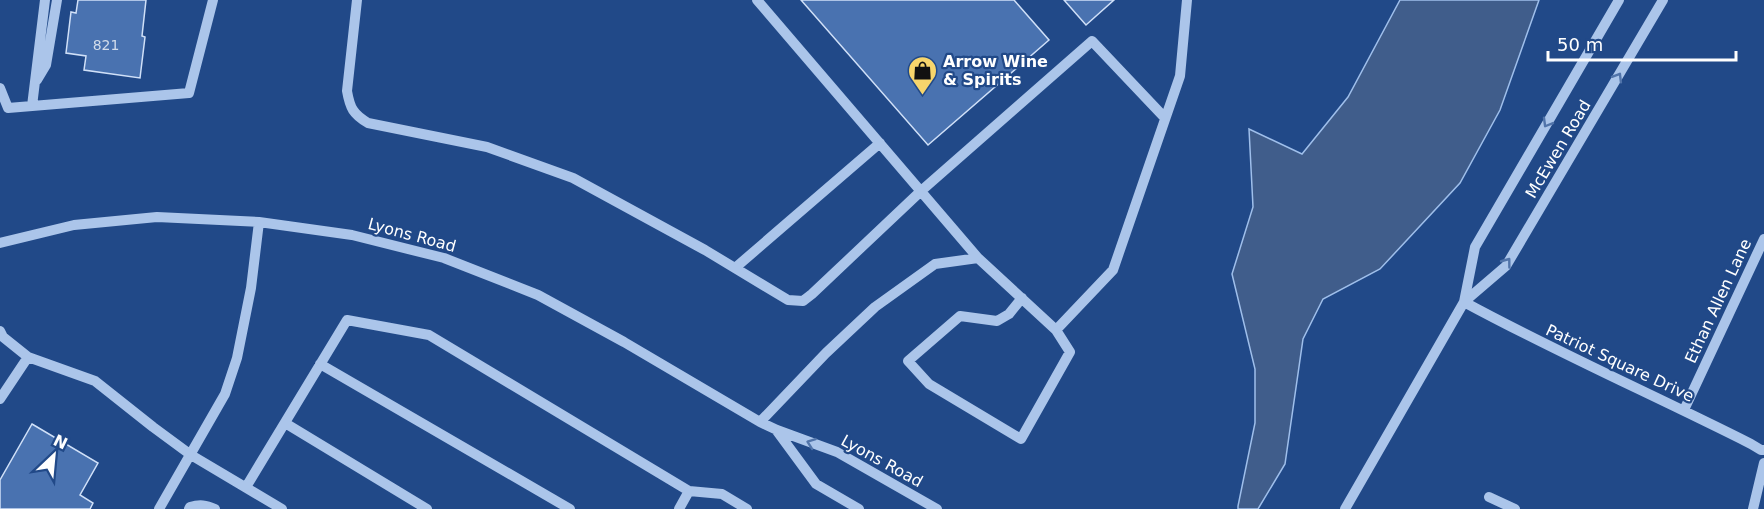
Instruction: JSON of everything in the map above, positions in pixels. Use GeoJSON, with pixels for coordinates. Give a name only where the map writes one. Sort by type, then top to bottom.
{"type":"FeatureCollection","features":[{"type":"Feature","properties":{"kind":"street"},"geometry":{"type":"LineString","coordinates":[[32,106],[45,0]]}},
{"type":"Feature","properties":{"kind":"street"},"geometry":{"type":"LineString","coordinates":[[34,86],[46,65],[57,0]]}},
{"type":"Feature","properties":{"kind":"street"},"geometry":{"type":"LineString","coordinates":[[0,88],[8,108],[189,93],[213,0]]}},
{"type":"Feature","properties":{"kind":"street"},"geometry":{"type":"LineString","coordinates":[[357,0],[347,91],[349,105],[357,116],[368,123],[486,147],[573,178],[705,249],[789,300],[803,301],[812,294],[921,191],[1092,41],[1165,118]]}},
{"type":"Feature","properties":{"kind":"street"},"geometry":{"type":"LineString","coordinates":[[757,0],[978,258],[1022,298],[1056,330],[1070,352],[1021,439],[928,384],[908,361],[960,316],[997,321],[1009,314],[1022,298]]}},
{"type":"Feature","properties":{"kind":"street"},"geometry":{"type":"LineString","coordinates":[[1056,330],[1113,270],[1180,76],[1187,0]]}},
{"type":"Feature","properties":{"kind":"street","name":"McEwen Road"},"geometry":{"type":"LineString","coordinates":[[1345,509],[1464,302],[1475,247],[1620,0]]}},
{"type":"Feature","properties":{"kind":"street","name":"McEwen Road"},"geometry":{"type":"LineString","coordinates":[[1464,302],[1506,266],[1664,0]]}},
{"type":"Feature","properties":{"kind":"street"},"geometry":{"type":"LineString","coordinates":[[735,268],[880,143]]}},
{"type":"Feature","properties":{"kind":"street","name":"Lyons Road"},"geometry":{"type":"LineString","coordinates":[[0,243],[74,225],[157,218],[259,222],[352,234],[444,258],[538,295],[624,342],[760,422],[837,452],[937,509]]}},
{"type":"Feature","properties":{"kind":"street"},"geometry":{"type":"LineString","coordinates":[[159,509],[225,394],[237,358],[251,288],[259,222]]}},
{"type":"Feature","properties":{"kind":"street","name":"Ethan Allen Lane"},"geometry":{"type":"LineString","coordinates":[[1684,410],[1764,239]]}},
{"type":"Feature","properties":{"kind":"street"},"geometry":{"type":"LineString","coordinates":[[760,422],[826,353],[876,308],[935,264],[978,258]]}},
{"type":"Feature","properties":{"kind":"street","name":"Patriot Square Drive"},"geometry":{"type":"LineString","coordinates":[[1464,302],[1519,332],[1751,444],[1763,455]]}},
{"type":"Feature","properties":{"kind":"street"},"geometry":{"type":"LineString","coordinates":[[246,487],[347,320],[429,335],[688,491],[722,494],[747,509]]}},
{"type":"Feature","properties":{"kind":"street"},"geometry":{"type":"LineString","coordinates":[[0,331],[3,337],[28,357],[95,381],[191,454],[282,509]]}},
{"type":"Feature","properties":{"kind":"street"},"geometry":{"type":"LineString","coordinates":[[0,399],[28,357]]}},
{"type":"Feature","properties":{"kind":"street"},"geometry":{"type":"LineString","coordinates":[[320,364],[570,509]]}},
{"type":"Feature","properties":{"kind":"street"},"geometry":{"type":"LineString","coordinates":[[285,423],[428,509]]}},
{"type":"Feature","properties":{"kind":"street","name":"Lyons Road"},"geometry":{"type":"LineString","coordinates":[[777,430],[816,483],[860,509]]}},
{"type":"Feature","properties":{"kind":"street"},"geometry":{"type":"LineString","coordinates":[[1754,509],[1763,455]]}},
{"type":"Feature","properties":{"kind":"street"},"geometry":{"type":"LineString","coordinates":[[679,509],[688,491]]}},
{"type":"Feature","properties":{"kind":"street"},"geometry":{"type":"LineString","coordinates":[[1489,497],[1515,509]]}},
{"type":"Feature","properties":{"kind":"street"},"geometry":{"type":"LineString","coordinates":[[189,509],[200,504],[215,509]]}},
{"type":"Feature","properties":{"kind":"water"},"geometry":{"type":"Polygon","coordinates":[[[1400,0],[1539,0],[1500,110],[1460,183],[1380,269],[1323,299],[1303,339],[1285,464],[1258,509],[1238,509],[1255,423],[1255,369],[1232,274],[1253,207],[1249,129],[1302,154],[1348,97],[1400,0]]]}},
{"type":"Feature","properties":{"kind":"building"},"geometry":{"type":"Polygon","coordinates":[[[78,0],[146,0],[142,36],[145,37],[140,78],[84,70],[86,56],[66,53],[71,12],[76,13],[78,0]]]}},
{"type":"Feature","properties":{"kind":"building"},"geometry":{"type":"Polygon","coordinates":[[[801,0],[1014,0],[1049,40],[928,145],[801,0]]]}},
{"type":"Feature","properties":{"kind":"building"},"geometry":{"type":"Polygon","coordinates":[[[1064,0],[1114,0],[1086,25],[1064,0]]]}},
{"type":"Feature","properties":{"kind":"building"},"geometry":{"type":"Polygon","coordinates":[[[32,424],[98,463],[80,495],[93,503],[90,509],[0,509],[0,480],[32,424]]]}},
{"type":"Feature","properties":{"kind":"place","name":"Arrow Wine & Spirits"},"geometry":{"type":"Point","coordinates":[922,96]}}]}
